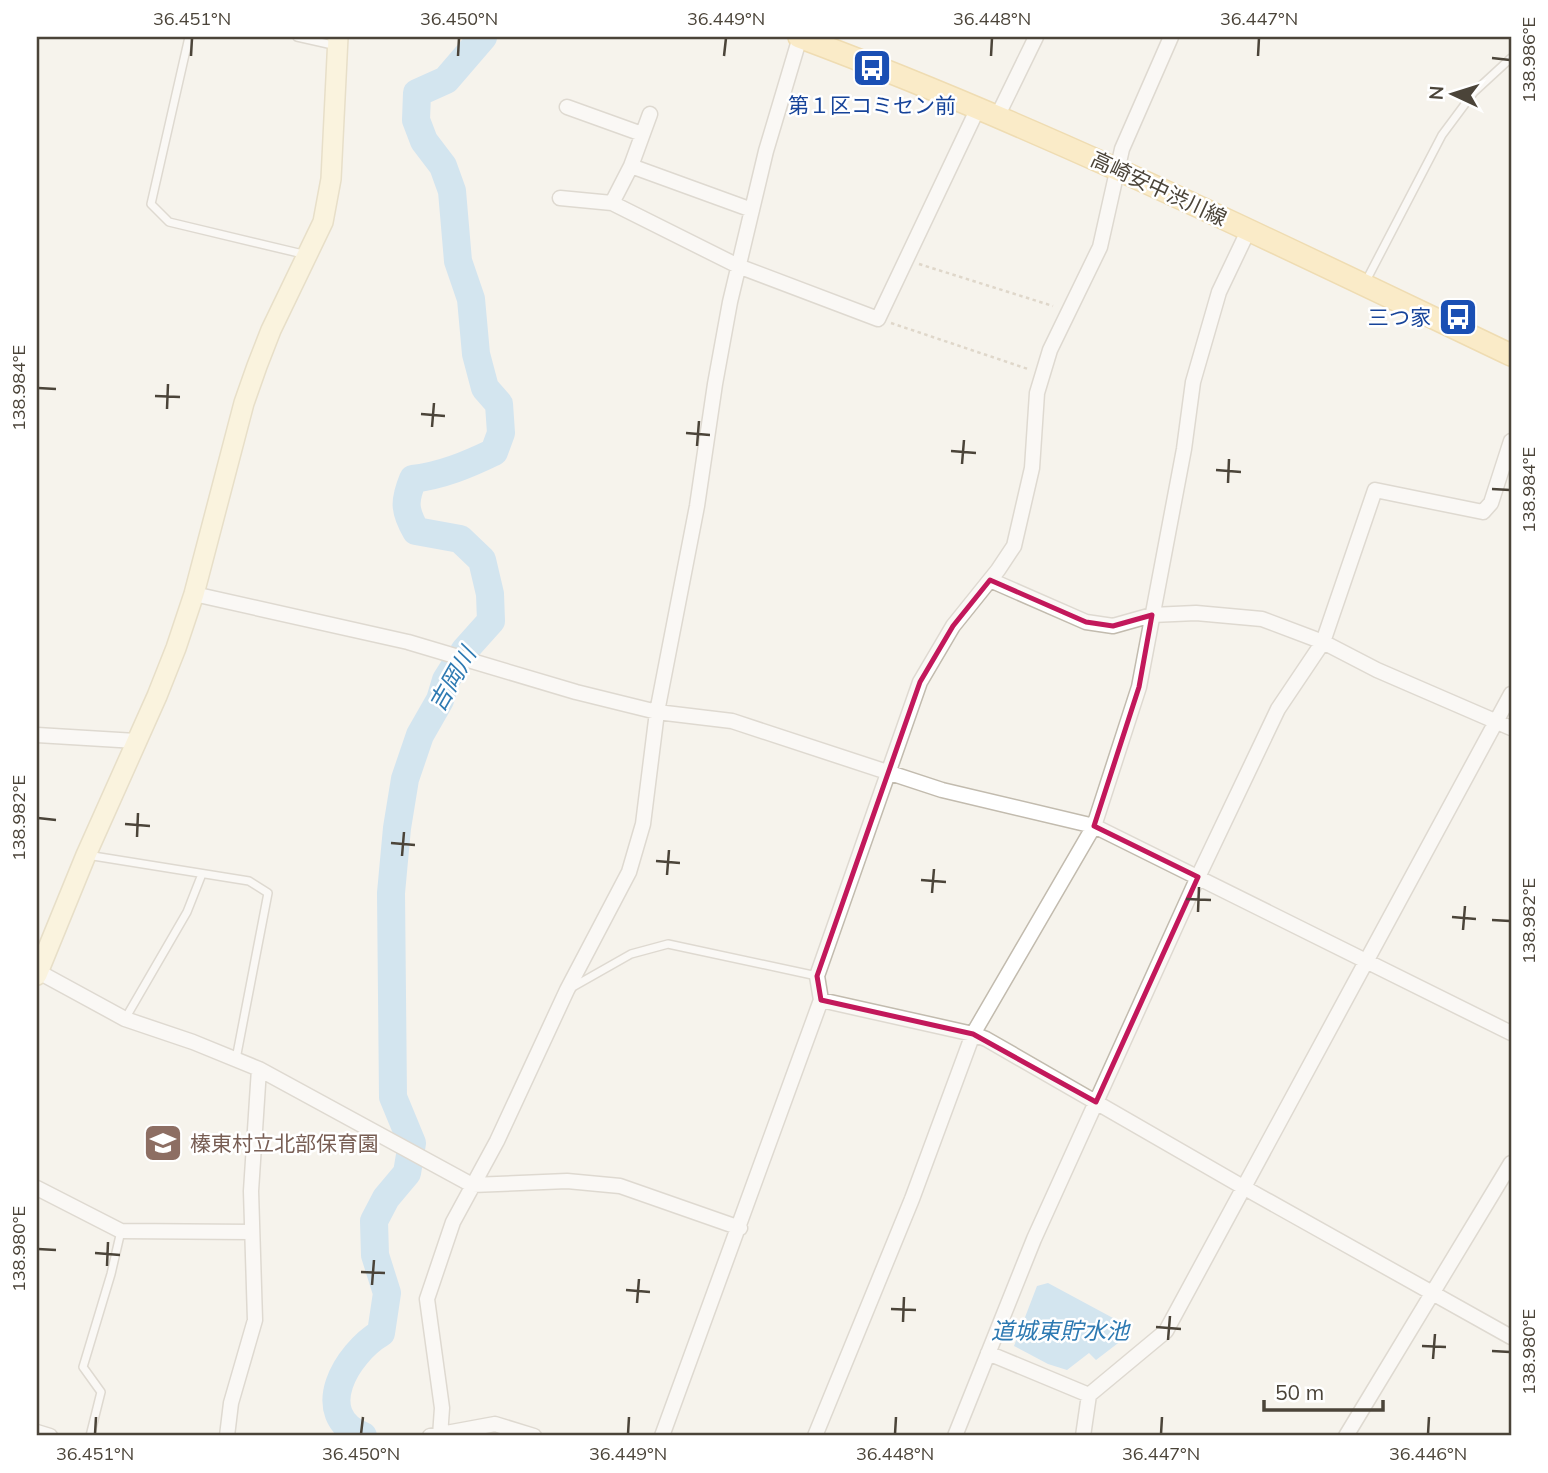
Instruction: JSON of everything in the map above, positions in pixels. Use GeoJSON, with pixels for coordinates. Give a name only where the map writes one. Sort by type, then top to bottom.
{"type":"FeatureCollection","features":[{"type":"Feature","properties":{"kind":"main road","name":"高崎安中渋川線"},"geometry":{"type":"LineString","coordinates":[[800,37],[940,91],[1117,167],[1511,355]]}},
{"type":"Feature","properties":{"kind":"street"},"geometry":{"type":"LineString","coordinates":[[534,1436],[495,1424],[437,1435],[442,1408],[427,1299],[453,1222],[497,1141],[567,990],[629,873],[643,824],[657,712],[698,506],[715,384],[738,266],[766,151],[800,37]]}},
{"type":"Feature","properties":{"kind":"street"},"geometry":{"type":"LineString","coordinates":[[560,198],[612,203],[738,266],[878,319],[906,260],[987,113],[1036,37]]}},
{"type":"Feature","properties":{"kind":"street"},"geometry":{"type":"LineString","coordinates":[[662,1436],[821,1000],[817,976],[920,682],[953,626],[1014,546],[1032,468],[1037,393],[1050,350],[1100,247],[1122,149],[1171,37]]}},
{"type":"Feature","properties":{"kind":"street"},"geometry":{"type":"LineString","coordinates":[[337,41],[331,179],[323,222],[271,330],[244,403],[194,594],[158,696],[86,855],[37,973],[125,1019],[194,1042],[259,1069],[472,1185],[567,1181],[620,1186],[740,1228]]}},
{"type":"Feature","properties":{"kind":"street"},"geometry":{"type":"LineString","coordinates":[[566,107],[642,134]]}},
{"type":"Feature","properties":{"kind":"street"},"geometry":{"type":"LineString","coordinates":[[612,203],[631,166],[650,114]]}},
{"type":"Feature","properties":{"kind":"street"},"geometry":{"type":"LineString","coordinates":[[631,166],[752,210]]}},
{"type":"Feature","properties":{"kind":"street"},"geometry":{"type":"LineString","coordinates":[[815,1436],[912,1199],[972,1034],[1094,826],[1139,687],[1173,513],[1193,382],[1220,292],[1249,229]]}},
{"type":"Feature","properties":{"kind":"street"},"geometry":{"type":"LineString","coordinates":[[955,1436],[1034,1239],[1198,877],[1278,709],[1323,642],[1375,490],[1483,512],[1491,503],[1511,441]]}},
{"type":"Feature","properties":{"kind":"street"},"geometry":{"type":"LineString","coordinates":[[990,580],[1086,622],[1113,626],[1152,615],[1196,613],[1262,619],[1323,642],[1377,670],[1511,728]]}},
{"type":"Feature","properties":{"kind":"street"},"geometry":{"type":"LineString","coordinates":[[194,594],[408,642],[576,692],[657,712],[732,721],[942,790],[1094,826],[1511,1034]]}},
{"type":"Feature","properties":{"kind":"street"},"geometry":{"type":"LineString","coordinates":[[1083,1436],[1089,1395],[1166,1331],[1511,694]]}},
{"type":"Feature","properties":{"kind":"street"},"geometry":{"type":"LineString","coordinates":[[37,734],[136,741]]}},
{"type":"Feature","properties":{"kind":"street"},"geometry":{"type":"LineString","coordinates":[[821,1000],[972,1034],[1511,1337]]}},
{"type":"Feature","properties":{"kind":"street"},"geometry":{"type":"LineString","coordinates":[[227,1436],[231,1403],[255,1320],[251,1191],[259,1069]]}},
{"type":"Feature","properties":{"kind":"street"},"geometry":{"type":"LineString","coordinates":[[1346,1436],[1511,1163]]}},
{"type":"Feature","properties":{"kind":"street"},"geometry":{"type":"LineString","coordinates":[[37,1188],[121,1231],[253,1232]]}},
{"type":"Feature","properties":{"kind":"street"},"geometry":{"type":"LineString","coordinates":[[988,1353],[1089,1395]]}},
{"type":"Feature","properties":{"kind":"street"},"geometry":{"type":"LineString","coordinates":[[37,1432],[50,1436]]}},
{"type":"Feature","properties":{"kind":"lane"},"geometry":{"type":"LineString","coordinates":[[189,37],[151,204],[169,222],[308,255]]}},
{"type":"Feature","properties":{"kind":"lane"},"geometry":{"type":"LineString","coordinates":[[297,37],[337,41]]}},
{"type":"Feature","properties":{"kind":"lane"},"geometry":{"type":"LineString","coordinates":[[1364,285],[1443,135],[1474,92],[1511,58]]}},
{"type":"Feature","properties":{"kind":"lane"},"geometry":{"type":"LineString","coordinates":[[86,855],[249,881],[268,893],[236,1060]]}},
{"type":"Feature","properties":{"kind":"lane"},"geometry":{"type":"LineString","coordinates":[[125,1019],[187,912],[202,874]]}},
{"type":"Feature","properties":{"kind":"lane"},"geometry":{"type":"LineString","coordinates":[[567,990],[631,954],[668,943],[817,976]]}},
{"type":"Feature","properties":{"kind":"lane"},"geometry":{"type":"LineString","coordinates":[[90,1436],[101,1392],[83,1367],[121,1231]]}},
{"type":"Feature","properties":{"kind":"path"},"geometry":{"type":"LineString","coordinates":[[906,260],[1069,311]]}},
{"type":"Feature","properties":{"kind":"path"},"geometry":{"type":"LineString","coordinates":[[878,319],[1043,374]]}},
{"type":"Feature","properties":{"kind":"highlighted area"},"geometry":{"type":"Polygon","coordinates":[[[990,580],[1086,622],[1113,626],[1152,615],[1139,687],[1094,826],[1198,877],[1096,1102],[973,1034],[821,1000],[817,976],[920,682],[953,626],[990,580]]]}},
{"type":"Feature","properties":{"kind":"water","name":"道城東貯水池"},"geometry":{"type":"Polygon","coordinates":[[[1048,1283],[1126,1325],[1126,1337],[1096,1360],[1089,1353],[1067,1370],[1048,1364],[1014,1346],[1037,1286],[1048,1283]]]}},
{"type":"Feature","properties":{"kind":"waterway","name":"吉岡川"},"geometry":{"type":"LineString","coordinates":[[363,1436],[347,1426],[339,1413],[336,1399],[339,1384],[356,1354],[381,1333],[387,1293],[375,1255],[374,1221],[386,1198],[407,1173],[412,1143],[393,1097],[391,893],[397,828],[405,779],[420,735],[440,700],[446,680],[465,650],[491,621],[490,594],[482,560],[460,539],[416,531],[407,511],[407,500],[413,479],[455,469],[494,452],[501,433],[499,404],[485,388],[476,354],[471,299],[458,261],[452,191],[443,166],[424,141],[416,120],[417,93],[446,80],[483,37]]}},
{"type":"Feature","properties":{"kind":"place","name":"第１区コミセン前"},"geometry":{"type":"Point","coordinates":[872,68]}},
{"type":"Feature","properties":{"kind":"place","name":"三つ家"},"geometry":{"type":"Point","coordinates":[1458,317]}},
{"type":"Feature","properties":{"kind":"place","name":"榛東村立北部保育園"},"geometry":{"type":"Point","coordinates":[163,1143]}}]}
